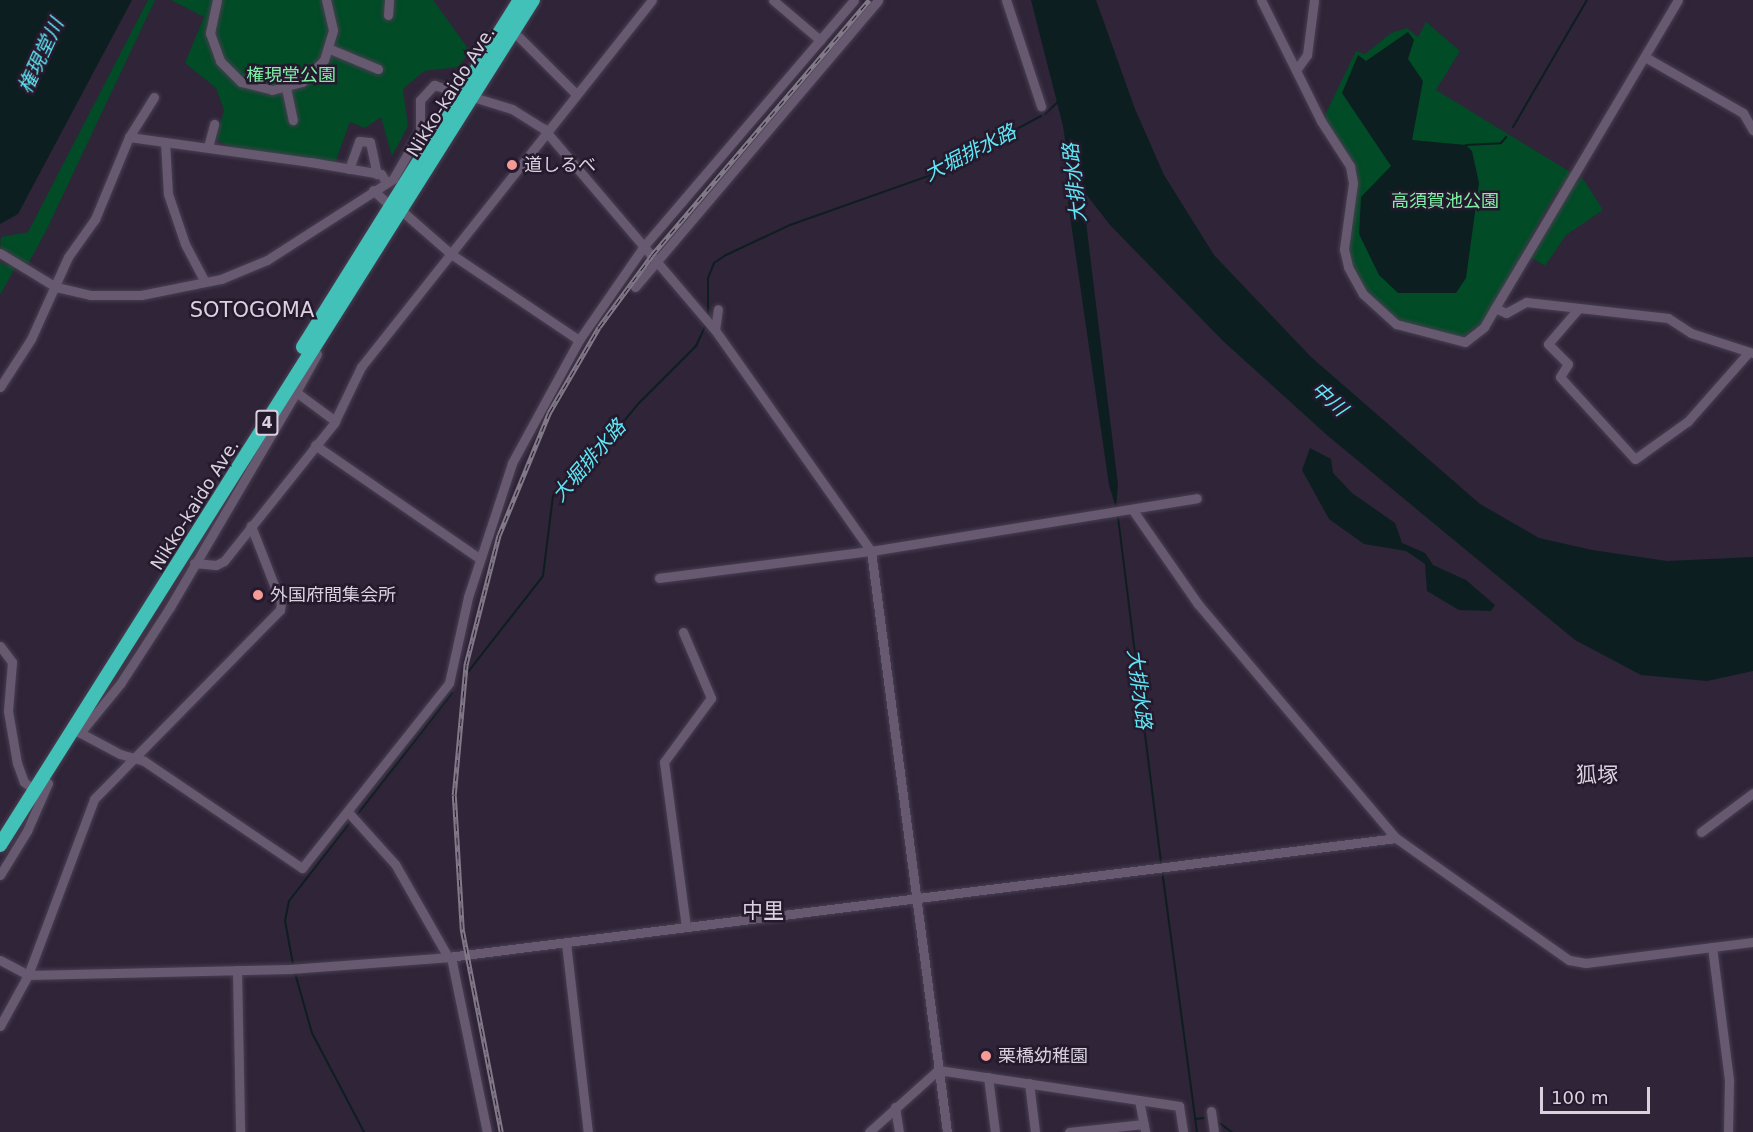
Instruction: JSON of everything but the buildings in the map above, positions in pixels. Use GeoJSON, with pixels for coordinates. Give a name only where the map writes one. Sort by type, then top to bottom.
{"type":"FeatureCollection","features":[{"type":"Feature","properties":{"kind":"highway","name":"Nikko-kaido Ave."},"geometry":{"type":"LineString","coordinates":[[0,829],[78,732],[324,330],[520,0]]}},
{"type":"Feature","properties":{"kind":"highway","name":"Nikko-kaido Ave."},"geometry":{"type":"LineString","coordinates":[[0,844],[464,93],[533,0]]}},
{"type":"Feature","properties":{"kind":"street"},"geometry":{"type":"LineString","coordinates":[[217,0],[210,33],[224,67],[253,87],[286,88],[312,75],[330,49],[333,24],[326,0]]}},
{"type":"Feature","properties":{"kind":"street"},"geometry":{"type":"LineString","coordinates":[[388,15],[389,0]]}},
{"type":"Feature","properties":{"kind":"street"},"geometry":{"type":"LineString","coordinates":[[194,563],[220,564],[251,526],[335,421],[361,367],[452,254],[575,93],[652,0]]}},
{"type":"Feature","properties":{"kind":"street"},"geometry":{"type":"LineString","coordinates":[[773,0],[820,40]]}},
{"type":"Feature","properties":{"kind":"street"},"geometry":{"type":"LineString","coordinates":[[324,330],[328,332],[296,392],[120,684],[78,732],[120,754],[136,757],[302,868],[449,683],[479,558],[512,463],[579,340],[644,246],[854,0]]}},
{"type":"Feature","properties":{"kind":"street"},"geometry":{"type":"LineString","coordinates":[[635,287],[878,0]]}},
{"type":"Feature","properties":{"kind":"street"},"geometry":{"type":"LineString","coordinates":[[1006,0],[1041,106]]}},
{"type":"Feature","properties":{"kind":"street"},"geometry":{"type":"LineString","coordinates":[[1261,0],[1296,70],[1350,166],[1353,183],[1344,249],[1363,294],[1405,328],[1465,342],[1484,327],[1678,0]]}},
{"type":"Feature","properties":{"kind":"street"},"geometry":{"type":"LineString","coordinates":[[1296,70],[1306,55],[1314,0]]}},
{"type":"Feature","properties":{"kind":"street"},"geometry":{"type":"LineString","coordinates":[[519,37],[575,93]]}},
{"type":"Feature","properties":{"kind":"street"},"geometry":{"type":"LineString","coordinates":[[330,49],[378,69]]}},
{"type":"Feature","properties":{"kind":"street"},"geometry":{"type":"LineString","coordinates":[[1645,57],[1743,113],[1753,130]]}},
{"type":"Feature","properties":{"kind":"street"},"geometry":{"type":"LineString","coordinates":[[0,253],[56,287],[120,297],[205,282],[261,263],[386,182],[404,164],[420,132],[423,92],[434,85],[512,109],[547,131],[715,330],[871,551],[947,1132]]}},
{"type":"Feature","properties":{"kind":"street"},"geometry":{"type":"LineString","coordinates":[[286,88],[293,120]]}},
{"type":"Feature","properties":{"kind":"street"},"geometry":{"type":"LineString","coordinates":[[0,387],[56,287],[68,257],[95,219],[129,137],[154,97]]}},
{"type":"Feature","properties":{"kind":"street"},"geometry":{"type":"LineString","coordinates":[[208,147],[214,124]]}},
{"type":"Feature","properties":{"kind":"street"},"geometry":{"type":"LineString","coordinates":[[129,137],[349,169],[377,174],[386,182]]}},
{"type":"Feature","properties":{"kind":"street"},"geometry":{"type":"LineString","coordinates":[[349,169],[358,141],[370,142],[377,174]]}},
{"type":"Feature","properties":{"kind":"street"},"geometry":{"type":"LineString","coordinates":[[165,142],[168,194],[185,244],[205,282]]}},
{"type":"Feature","properties":{"kind":"street"},"geometry":{"type":"LineString","coordinates":[[373,190],[385,201]]}},
{"type":"Feature","properties":{"kind":"street"},"geometry":{"type":"LineString","coordinates":[[403,212],[452,254],[579,340]]}},
{"type":"Feature","properties":{"kind":"street"},"geometry":{"type":"LineString","coordinates":[[1495,308],[1506,313],[1526,302],[1668,318],[1691,333],[1750,353],[1688,421],[1635,459],[1560,377],[1568,364],[1548,344],[1578,309]]}},
{"type":"Feature","properties":{"kind":"street"},"geometry":{"type":"LineString","coordinates":[[715,330],[718,309]]}},
{"type":"Feature","properties":{"kind":"street"},"geometry":{"type":"LineString","coordinates":[[296,392],[335,421]]}},
{"type":"Feature","properties":{"kind":"street"},"geometry":{"type":"LineString","coordinates":[[315,445],[479,558]]}},
{"type":"Feature","properties":{"kind":"street"},"geometry":{"type":"LineString","coordinates":[[659,578],[871,551],[1131,513],[1197,498]]}},
{"type":"Feature","properties":{"kind":"street"},"geometry":{"type":"LineString","coordinates":[[1131,513],[1198,604],[1396,838],[1573,961],[1753,942]]}},
{"type":"Feature","properties":{"kind":"street"},"geometry":{"type":"LineString","coordinates":[[0,1026],[28,975],[94,799],[280,610],[281,603],[251,526]]}},
{"type":"Feature","properties":{"kind":"street"},"geometry":{"type":"LineString","coordinates":[[683,632],[711,698],[664,762],[686,927]]}},
{"type":"Feature","properties":{"kind":"street"},"geometry":{"type":"LineString","coordinates":[[0,646],[12,662],[8,711],[17,763],[36,786],[48,783],[27,831],[0,876]]}},
{"type":"Feature","properties":{"kind":"street"},"geometry":{"type":"LineString","coordinates":[[1701,832],[1753,793]]}},
{"type":"Feature","properties":{"kind":"street"},"geometry":{"type":"LineString","coordinates":[[348,812],[395,864],[449,957],[487,1132]]}},
{"type":"Feature","properties":{"kind":"street"},"geometry":{"type":"LineString","coordinates":[[0,960],[28,975],[290,969],[449,957],[1396,838]]}},
{"type":"Feature","properties":{"kind":"street"},"geometry":{"type":"LineString","coordinates":[[566,943],[588,1132]]}},
{"type":"Feature","properties":{"kind":"street"},"geometry":{"type":"LineString","coordinates":[[1712,947],[1729,1080],[1728,1132]]}},
{"type":"Feature","properties":{"kind":"street"},"geometry":{"type":"LineString","coordinates":[[237,970],[240,1132]]}},
{"type":"Feature","properties":{"kind":"street"},"geometry":{"type":"LineString","coordinates":[[869,1132],[938,1070],[1179,1106],[1183,1132]]}},
{"type":"Feature","properties":{"kind":"street"},"geometry":{"type":"LineString","coordinates":[[988,1077],[995,1132]]}},
{"type":"Feature","properties":{"kind":"street"},"geometry":{"type":"LineString","coordinates":[[1029,1083],[1035,1132]]}},
{"type":"Feature","properties":{"kind":"street"},"geometry":{"type":"LineString","coordinates":[[1069,1132],[1144,1128],[1139,1100]]}},
{"type":"Feature","properties":{"kind":"street"},"geometry":{"type":"LineString","coordinates":[[895,1107],[899,1132]]}},
{"type":"Feature","properties":{"kind":"street"},"geometry":{"type":"LineString","coordinates":[[1211,1111],[1215,1131]]}},
{"type":"Feature","properties":{"kind":"green space"},"geometry":{"type":"Polygon","coordinates":[[[148,0],[155,0],[46,231],[28,264],[20,259],[0,295],[0,262],[7,266],[14,256],[0,247],[1,237],[28,232],[148,0]]]}},
{"type":"Feature","properties":{"kind":"green space","name":"権現堂公園"},"geometry":{"type":"Polygon","coordinates":[[[171,0],[433,0],[470,51],[458,67],[424,71],[403,89],[408,126],[392,156],[381,117],[365,128],[350,122],[335,163],[232,147],[216,140],[224,110],[216,88],[185,63],[204,17],[171,0]]]}},
{"type":"Feature","properties":{"kind":"green space","name":"高須賀池公園"},"geometry":{"type":"Polygon","coordinates":[[[1426,22],[1460,51],[1436,90],[1572,173],[1555,194],[1484,321],[1461,338],[1400,323],[1369,298],[1352,270],[1347,250],[1355,186],[1324,117],[1356,51],[1365,54],[1391,33],[1407,28],[1418,37],[1426,22]]]}},
{"type":"Feature","properties":{"kind":"green space","name":"高須賀池公園"},"geometry":{"type":"Polygon","coordinates":[[[1582,177],[1603,210],[1566,235],[1545,266],[1529,256],[1569,190],[1582,177]]]}},
{"type":"Feature","properties":{"kind":"water","name":"権現堂川"},"geometry":{"type":"Polygon","coordinates":[[[0,0],[132,0],[18,214],[0,224],[0,0]]]}},
{"type":"Feature","properties":{"kind":"water","name":"中川"},"geometry":{"type":"Polygon","coordinates":[[[1031,0],[1096,0],[1135,109],[1164,175],[1214,255],[1311,357],[1480,504],[1539,538],[1592,550],[1667,561],[1753,557],[1753,671],[1707,681],[1641,675],[1575,640],[1328,436],[1223,341],[1110,225],[1082,189],[1118,485],[1116,508],[1109,485],[1068,202],[1071,179],[1063,126],[1031,0]]]}},
{"type":"Feature","properties":{"kind":"water"},"geometry":{"type":"Polygon","coordinates":[[[1408,32],[1414,40],[1408,59],[1423,81],[1412,140],[1466,145],[1472,151],[1479,183],[1466,278],[1456,293],[1398,293],[1379,275],[1359,234],[1361,197],[1391,166],[1342,93],[1358,55],[1366,61],[1408,32]]]}},
{"type":"Feature","properties":{"kind":"water"},"geometry":{"type":"Polygon","coordinates":[[[1310,448],[1331,459],[1333,473],[1352,493],[1395,523],[1402,543],[1425,553],[1433,565],[1466,580],[1495,605],[1491,611],[1459,610],[1427,591],[1425,564],[1406,551],[1364,544],[1329,519],[1302,470],[1310,448]]]}},
{"type":"Feature","properties":{"kind":"waterway"},"geometry":{"type":"LineString","coordinates":[[1513,127],[1587,0]]}},
{"type":"Feature","properties":{"kind":"waterway","name":"大堀排水路"},"geometry":{"type":"LineString","coordinates":[[1045,114],[1059,101]]}},
{"type":"Feature","properties":{"kind":"waterway","name":"大堀排水路"},"geometry":{"type":"LineString","coordinates":[[708,315],[708,278],[714,263],[726,255],[790,225],[934,174],[1041,116]]}},
{"type":"Feature","properties":{"kind":"waterway"},"geometry":{"type":"LineString","coordinates":[[1466,145],[1501,143],[1506,137]]}},
{"type":"Feature","properties":{"kind":"waterway","name":"大堀排水路"},"geometry":{"type":"LineString","coordinates":[[468,672],[543,576],[553,496],[581,473],[639,403],[696,346],[706,325]]}},
{"type":"Feature","properties":{"kind":"waterway","name":"大排水路"},"geometry":{"type":"LineString","coordinates":[[1118,517],[1161,862]]}},
{"type":"Feature","properties":{"kind":"waterway","name":"大堀排水路"},"geometry":{"type":"LineString","coordinates":[[356,816],[452,693]]}},
{"type":"Feature","properties":{"kind":"waterway","name":"大堀排水路"},"geometry":{"type":"LineString","coordinates":[[293,964],[285,921],[289,901],[351,821]]}},
{"type":"Feature","properties":{"kind":"waterway","name":"大排水路"},"geometry":{"type":"LineString","coordinates":[[1162,870],[1197,1132]]}},
{"type":"Feature","properties":{"kind":"waterway","name":"大堀排水路"},"geometry":{"type":"LineString","coordinates":[[295,973],[312,1033],[364,1132]]}},
{"type":"Feature","properties":{"kind":"waterway"},"geometry":{"type":"LineString","coordinates":[[1195,1119],[1204,1118]]}},
{"type":"Feature","properties":{"kind":"waterway"},"geometry":{"type":"LineString","coordinates":[[1218,1122],[1232,1132]]}},
{"type":"Feature","properties":{"kind":"railway"},"geometry":{"type":"LineString","coordinates":[[501,1132],[462,929],[454,795],[466,664],[499,535],[549,413],[599,327],[652,255],[869,0]]}},
{"type":"Feature","properties":{"kind":"place","name":"道しるべ"},"geometry":{"type":"Point","coordinates":[512,165]}},
{"type":"Feature","properties":{"kind":"place","name":"外国府間集会所"},"geometry":{"type":"Point","coordinates":[258,595]}},
{"type":"Feature","properties":{"kind":"place","name":"栗橋幼稚園"},"geometry":{"type":"Point","coordinates":[986,1056]}},
{"type":"Feature","properties":{"kind":"district","name":"SOTOGOMA"},"geometry":{"type":"Point","coordinates":[252,310]}},
{"type":"Feature","properties":{"kind":"district","name":"狐塚"},"geometry":{"type":"Point","coordinates":[1597,775]}},
{"type":"Feature","properties":{"kind":"district","name":"中里"},"geometry":{"type":"Point","coordinates":[763,911]}}]}
